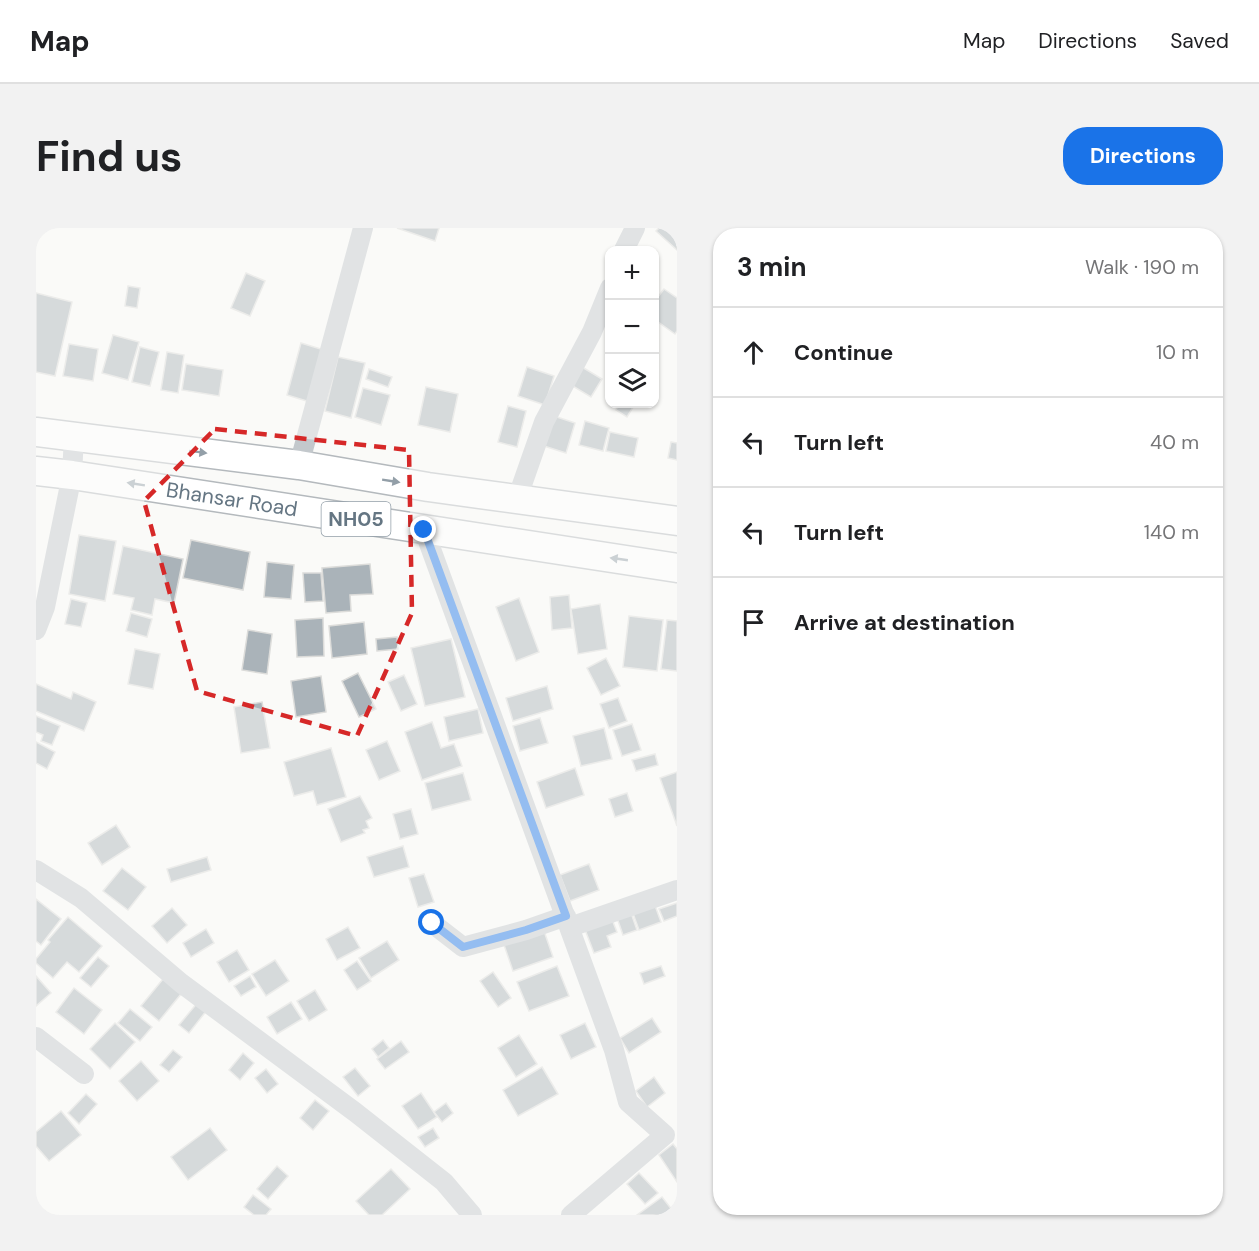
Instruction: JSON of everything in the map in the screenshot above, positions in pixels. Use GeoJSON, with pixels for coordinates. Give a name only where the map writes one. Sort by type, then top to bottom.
{"type":"FeatureCollection","features":[{"type":"Feature","properties":{"kind":"highway","name":"Bhansar Road"},"geometry":{"type":"LineString","coordinates":[[36,432],[300,465],[677,521]]}},
{"type":"Feature","properties":{"kind":"highway","name":"Bhansar Road"},"geometry":{"type":"LineString","coordinates":[[36,471],[72,474],[677,568]]}},
{"type":"Feature","properties":{"kind":"street"},"geometry":{"type":"LineString","coordinates":[[300,465],[363,228]]}},
{"type":"Feature","properties":{"kind":"street"},"geometry":{"type":"LineString","coordinates":[[626,246],[635,228]]}},
{"type":"Feature","properties":{"kind":"street"},"geometry":{"type":"LineString","coordinates":[[517,499],[544,422],[592,332],[605,298]]}},
{"type":"Feature","properties":{"kind":"street"},"geometry":{"type":"LineString","coordinates":[[36,630],[45,607],[72,474],[75,436]]}},
{"type":"Feature","properties":{"kind":"street"},"geometry":{"type":"LineString","coordinates":[[424,530],[568,921],[614,1050],[628,1102],[671,1132],[572,1215]]}},
{"type":"Feature","properties":{"kind":"street"},"geometry":{"type":"LineString","coordinates":[[36,870],[81,898],[181,983],[356,1112],[444,1182],[472,1215]]}},
{"type":"Feature","properties":{"kind":"street"},"geometry":{"type":"LineString","coordinates":[[432,923],[463,947],[568,921],[677,890]]}},
{"type":"Feature","properties":{"kind":"street"},"geometry":{"type":"LineString","coordinates":[[36,1037],[84,1074]]}},
{"type":"Feature","properties":{"kind":"highlighted area"},"geometry":{"type":"Polygon","coordinates":[[[215,429],[409,450],[412,613],[357,736],[197,691],[144,501],[215,429]]]}},
{"type":"Feature","properties":{"kind":"building"},"geometry":{"type":"Polygon","coordinates":[[[397,228],[439,228],[435,241],[397,228]]]}},
{"type":"Feature","properties":{"kind":"building"},"geometry":{"type":"Polygon","coordinates":[[[659,228],[677,228],[677,250],[656,231],[659,228]]]}},
{"type":"Feature","properties":{"kind":"building"},"geometry":{"type":"Polygon","coordinates":[[[246,273],[265,281],[250,316],[231,308],[246,273]]]}},
{"type":"Feature","properties":{"kind":"building"},"geometry":{"type":"Polygon","coordinates":[[[128,286],[140,288],[137,308],[125,306],[128,286]]]}},
{"type":"Feature","properties":{"kind":"building"},"geometry":{"type":"Polygon","coordinates":[[[664,289],[677,298],[677,331],[675,334],[659,323],[659,296],[664,289]]]}},
{"type":"Feature","properties":{"kind":"building"},"geometry":{"type":"Polygon","coordinates":[[[36,293],[72,302],[55,376],[36,372],[36,293]]]}},
{"type":"Feature","properties":{"kind":"building"},"geometry":{"type":"Polygon","coordinates":[[[113,335],[139,342],[128,380],[102,373],[113,335]]]}},
{"type":"Feature","properties":{"kind":"building"},"geometry":{"type":"Polygon","coordinates":[[[301,343],[324,350],[310,402],[287,395],[301,343]]]}},
{"type":"Feature","properties":{"kind":"building"},"geometry":{"type":"Polygon","coordinates":[[[69,344],[98,349],[93,381],[63,376],[69,344]]]}},
{"type":"Feature","properties":{"kind":"building"},"geometry":{"type":"Polygon","coordinates":[[[140,347],[159,352],[150,386],[132,382],[140,347]]]}},
{"type":"Feature","properties":{"kind":"building"},"geometry":{"type":"Polygon","coordinates":[[[167,352],[184,355],[178,393],[161,390],[167,352]]]}},
{"type":"Feature","properties":{"kind":"building"},"geometry":{"type":"Polygon","coordinates":[[[338,357],[365,363],[351,418],[325,411],[338,357]]]}},
{"type":"Feature","properties":{"kind":"building"},"geometry":{"type":"Polygon","coordinates":[[[186,364],[223,370],[219,396],[182,390],[186,364]]]}},
{"type":"Feature","properties":{"kind":"building"},"geometry":{"type":"Polygon","coordinates":[[[527,367],[554,376],[545,405],[518,396],[527,367]]]}},
{"type":"Feature","properties":{"kind":"building"},"geometry":{"type":"Polygon","coordinates":[[[582,367],[602,379],[591,397],[571,385],[582,367]]]}},
{"type":"Feature","properties":{"kind":"building"},"geometry":{"type":"Polygon","coordinates":[[[369,369],[392,377],[388,387],[366,379],[369,369]]]}},
{"type":"Feature","properties":{"kind":"building"},"geometry":{"type":"Polygon","coordinates":[[[426,387],[458,394],[450,432],[418,425],[426,387]]]}},
{"type":"Feature","properties":{"kind":"building"},"geometry":{"type":"Polygon","coordinates":[[[363,388],[390,395],[381,425],[355,417],[363,388]]]}},
{"type":"Feature","properties":{"kind":"building"},"geometry":{"type":"Polygon","coordinates":[[[508,406],[526,411],[517,447],[498,442],[508,406]]]}},
{"type":"Feature","properties":{"kind":"building"},"geometry":{"type":"Polygon","coordinates":[[[617,408],[633,408],[627,417],[616,410],[617,408]]]}},
{"type":"Feature","properties":{"kind":"building"},"geometry":{"type":"Polygon","coordinates":[[[554,416],[575,423],[566,453],[544,446],[554,416]]]}},
{"type":"Feature","properties":{"kind":"building"},"geometry":{"type":"Polygon","coordinates":[[[585,421],[609,428],[603,451],[579,445],[585,421]]]}},
{"type":"Feature","properties":{"kind":"building"},"geometry":{"type":"Polygon","coordinates":[[[610,432],[638,438],[634,457],[606,451],[610,432]]]}},
{"type":"Feature","properties":{"kind":"building"},"geometry":{"type":"Polygon","coordinates":[[[671,442],[677,443],[677,460],[668,458],[671,442]]]}},
{"type":"Feature","properties":{"kind":"building"},"geometry":{"type":"Polygon","coordinates":[[[79,535],[116,541],[105,601],[69,594],[79,535]]]}},
{"type":"Feature","properties":{"kind":"building"},"geometry":{"type":"Polygon","coordinates":[[[191,540],[250,552],[243,590],[183,578],[191,540]]]}},
{"type":"Feature","properties":{"kind":"building"},"geometry":{"type":"Polygon","coordinates":[[[123,546],[183,559],[174,603],[155,599],[152,615],[131,610],[134,598],[113,594],[123,546]]]}},
{"type":"Feature","properties":{"kind":"building"},"geometry":{"type":"Polygon","coordinates":[[[267,562],[294,565],[291,599],[264,597],[267,562]]]}},
{"type":"Feature","properties":{"kind":"building"},"geometry":{"type":"Polygon","coordinates":[[[370,564],[373,594],[350,595],[351,611],[326,613],[322,568],[370,564]]]}},
{"type":"Feature","properties":{"kind":"building"},"geometry":{"type":"Polygon","coordinates":[[[303,573],[321,573],[323,601],[305,602],[303,573]]]}},
{"type":"Feature","properties":{"kind":"building"},"geometry":{"type":"Polygon","coordinates":[[[569,595],[572,628],[552,630],[550,597],[569,595]]]}},
{"type":"Feature","properties":{"kind":"building"},"geometry":{"type":"Polygon","coordinates":[[[519,598],[539,652],[516,661],[496,607],[519,598]]]}},
{"type":"Feature","properties":{"kind":"building"},"geometry":{"type":"Polygon","coordinates":[[[71,599],[87,603],[81,627],[65,624],[71,599]]]}},
{"type":"Feature","properties":{"kind":"building"},"geometry":{"type":"Polygon","coordinates":[[[600,604],[607,649],[578,654],[571,609],[600,604]]]}},
{"type":"Feature","properties":{"kind":"building"},"geometry":{"type":"Polygon","coordinates":[[[131,613],[152,619],[147,637],[126,631],[131,613]]]}},
{"type":"Feature","properties":{"kind":"building"},"geometry":{"type":"Polygon","coordinates":[[[629,616],[663,620],[657,671],[623,667],[629,616]]]}},
{"type":"Feature","properties":{"kind":"building"},"geometry":{"type":"Polygon","coordinates":[[[323,618],[324,656],[297,657],[295,620],[323,618]]]}},
{"type":"Feature","properties":{"kind":"building"},"geometry":{"type":"Polygon","coordinates":[[[667,620],[677,621],[677,671],[661,669],[667,620]]]}},
{"type":"Feature","properties":{"kind":"building"},"geometry":{"type":"Polygon","coordinates":[[[364,622],[367,654],[332,658],[329,626],[364,622]]]}},
{"type":"Feature","properties":{"kind":"building"},"geometry":{"type":"Polygon","coordinates":[[[248,630],[272,634],[267,674],[242,670],[248,630]]]}},
{"type":"Feature","properties":{"kind":"building"},"geometry":{"type":"Polygon","coordinates":[[[397,637],[398,649],[377,651],[376,639],[397,637]]]}},
{"type":"Feature","properties":{"kind":"building"},"geometry":{"type":"Polygon","coordinates":[[[451,639],[465,697],[425,706],[411,648],[451,639]]]}},
{"type":"Feature","properties":{"kind":"building"},"geometry":{"type":"Polygon","coordinates":[[[135,649],[160,654],[153,689],[128,684],[135,649]]]}},
{"type":"Feature","properties":{"kind":"building"},"geometry":{"type":"Polygon","coordinates":[[[606,658],[620,686],[601,695],[587,668],[606,658]]]}},
{"type":"Feature","properties":{"kind":"building"},"geometry":{"type":"Polygon","coordinates":[[[358,673],[376,709],[359,717],[342,681],[358,673]]]}},
{"type":"Feature","properties":{"kind":"building"},"geometry":{"type":"Polygon","coordinates":[[[404,675],[417,704],[401,711],[388,682],[404,675]]]}},
{"type":"Feature","properties":{"kind":"building"},"geometry":{"type":"Polygon","coordinates":[[[321,676],[326,712],[296,717],[291,681],[321,676]]]}},
{"type":"Feature","properties":{"kind":"building"},"geometry":{"type":"Polygon","coordinates":[[[36,684],[71,699],[73,692],[96,702],[84,731],[36,711],[36,684]]]}},
{"type":"Feature","properties":{"kind":"building"},"geometry":{"type":"Polygon","coordinates":[[[547,686],[553,709],[513,721],[506,698],[547,686]]]}},
{"type":"Feature","properties":{"kind":"building"},"geometry":{"type":"Polygon","coordinates":[[[618,698],[627,721],[609,728],[600,704],[618,698]]]}},
{"type":"Feature","properties":{"kind":"building"},"geometry":{"type":"Polygon","coordinates":[[[262,702],[270,748],[241,753],[234,707],[262,702]]]}},
{"type":"Feature","properties":{"kind":"building"},"geometry":{"type":"Polygon","coordinates":[[[478,709],[483,733],[449,741],[444,717],[478,709]]]}},
{"type":"Feature","properties":{"kind":"building"},"geometry":{"type":"Polygon","coordinates":[[[36,716],[60,726],[52,745],[41,741],[43,735],[36,732],[36,716]]]}},
{"type":"Feature","properties":{"kind":"building"},"geometry":{"type":"Polygon","coordinates":[[[540,718],[548,743],[520,751],[513,726],[540,718]]]}},
{"type":"Feature","properties":{"kind":"building"},"geometry":{"type":"Polygon","coordinates":[[[432,722],[441,748],[454,744],[462,766],[422,780],[405,732],[432,722]]]}},
{"type":"Feature","properties":{"kind":"building"},"geometry":{"type":"Polygon","coordinates":[[[632,724],[641,750],[622,756],[613,730],[632,724]]]}},
{"type":"Feature","properties":{"kind":"building"},"geometry":{"type":"Polygon","coordinates":[[[604,728],[612,759],[581,766],[573,736],[604,728]]]}},
{"type":"Feature","properties":{"kind":"building"},"geometry":{"type":"Polygon","coordinates":[[[387,741],[400,771],[379,780],[366,750],[387,741]]]}},
{"type":"Feature","properties":{"kind":"building"},"geometry":{"type":"Polygon","coordinates":[[[36,742],[55,752],[47,769],[36,763],[36,742]]]}},
{"type":"Feature","properties":{"kind":"building"},"geometry":{"type":"Polygon","coordinates":[[[331,748],[346,797],[317,805],[313,791],[294,796],[284,762],[331,748]]]}},
{"type":"Feature","properties":{"kind":"building"},"geometry":{"type":"Polygon","coordinates":[[[655,754],[658,765],[636,771],[632,760],[655,754]]]}},
{"type":"Feature","properties":{"kind":"building"},"geometry":{"type":"Polygon","coordinates":[[[575,768],[584,795],[546,808],[537,782],[575,768]]]}},
{"type":"Feature","properties":{"kind":"building"},"geometry":{"type":"Polygon","coordinates":[[[677,772],[677,826],[660,778],[677,772]]]}},
{"type":"Feature","properties":{"kind":"building"},"geometry":{"type":"Polygon","coordinates":[[[463,773],[471,800],[432,810],[425,783],[463,773]]]}},
{"type":"Feature","properties":{"kind":"building"},"geometry":{"type":"Polygon","coordinates":[[[627,793],[633,811],[615,817],[609,799],[627,793]]]}},
{"type":"Feature","properties":{"kind":"building"},"geometry":{"type":"Polygon","coordinates":[[[360,796],[372,818],[366,821],[369,828],[363,830],[365,833],[341,842],[328,809],[360,796]]]}},
{"type":"Feature","properties":{"kind":"building"},"geometry":{"type":"Polygon","coordinates":[[[411,809],[418,834],[400,839],[393,814],[411,809]]]}},
{"type":"Feature","properties":{"kind":"building"},"geometry":{"type":"Polygon","coordinates":[[[116,825],[130,847],[102,865],[88,843],[116,825]]]}},
{"type":"Feature","properties":{"kind":"building"},"geometry":{"type":"Polygon","coordinates":[[[403,846],[409,867],[374,877],[367,857],[403,846]]]}},
{"type":"Feature","properties":{"kind":"building"},"geometry":{"type":"Polygon","coordinates":[[[207,857],[211,870],[171,882],[167,869],[207,857]]]}},
{"type":"Feature","properties":{"kind":"building"},"geometry":{"type":"Polygon","coordinates":[[[589,864],[599,890],[570,901],[560,875],[589,864]]]}},
{"type":"Feature","properties":{"kind":"building"},"geometry":{"type":"Polygon","coordinates":[[[122,868],[146,887],[128,910],[103,891],[122,868]]]}},
{"type":"Feature","properties":{"kind":"building"},"geometry":{"type":"Polygon","coordinates":[[[424,874],[434,902],[418,907],[409,878],[424,874]]]}},
{"type":"Feature","properties":{"kind":"building"},"geometry":{"type":"Polygon","coordinates":[[[36,899],[61,919],[41,945],[36,941],[36,899]]]}},
{"type":"Feature","properties":{"kind":"building"},"geometry":{"type":"Polygon","coordinates":[[[653,900],[661,922],[639,930],[631,908],[653,900]]]}},
{"type":"Feature","properties":{"kind":"building"},"geometry":{"type":"Polygon","coordinates":[[[677,903],[677,916],[664,921],[659,909],[677,903]]]}},
{"type":"Feature","properties":{"kind":"building"},"geometry":{"type":"Polygon","coordinates":[[[172,908],[187,925],[167,943],[152,926],[172,908]]]}},
{"type":"Feature","properties":{"kind":"building"},"geometry":{"type":"Polygon","coordinates":[[[630,910],[637,930],[623,935],[616,915],[630,910]]]}},
{"type":"Feature","properties":{"kind":"building"},"geometry":{"type":"Polygon","coordinates":[[[68,917],[102,946],[79,972],[67,962],[53,978],[36,963],[36,959],[50,942],[48,940],[68,917]]]}},
{"type":"Feature","properties":{"kind":"building"},"geometry":{"type":"Polygon","coordinates":[[[611,917],[617,932],[607,936],[611,947],[594,953],[584,927],[611,917]]]}},
{"type":"Feature","properties":{"kind":"building"},"geometry":{"type":"Polygon","coordinates":[[[348,927],[360,948],[337,960],[326,939],[348,927]]]}},
{"type":"Feature","properties":{"kind":"building"},"geometry":{"type":"Polygon","coordinates":[[[543,928],[553,957],[513,971],[503,942],[543,928]]]}},
{"type":"Feature","properties":{"kind":"building"},"geometry":{"type":"Polygon","coordinates":[[[206,929],[214,943],[191,957],[183,943],[206,929]]]}},
{"type":"Feature","properties":{"kind":"building"},"geometry":{"type":"Polygon","coordinates":[[[387,941],[399,960],[371,978],[359,958],[387,941]]]}},
{"type":"Feature","properties":{"kind":"building"},"geometry":{"type":"Polygon","coordinates":[[[237,950],[249,970],[229,982],[217,962],[237,950]]]}},
{"type":"Feature","properties":{"kind":"building"},"geometry":{"type":"Polygon","coordinates":[[[98,957],[109,966],[91,987],[80,978],[98,957]]]}},
{"type":"Feature","properties":{"kind":"building"},"geometry":{"type":"Polygon","coordinates":[[[275,960],[289,981],[266,996],[252,974],[275,960]]]}},
{"type":"Feature","properties":{"kind":"building"},"geometry":{"type":"Polygon","coordinates":[[[357,961],[371,981],[357,990],[344,970],[357,961]]]}},
{"type":"Feature","properties":{"kind":"building"},"geometry":{"type":"Polygon","coordinates":[[[557,966],[569,996],[529,1011],[517,982],[557,966]]]}},
{"type":"Feature","properties":{"kind":"building"},"geometry":{"type":"Polygon","coordinates":[[[661,966],[665,976],[644,984],[640,973],[661,966]]]}},
{"type":"Feature","properties":{"kind":"building"},"geometry":{"type":"Polygon","coordinates":[[[493,972],[511,998],[498,1007],[480,981],[493,972]]]}},
{"type":"Feature","properties":{"kind":"building"},"geometry":{"type":"Polygon","coordinates":[[[36,976],[51,993],[36,1006],[36,976]]]}},
{"type":"Feature","properties":{"kind":"building"},"geometry":{"type":"Polygon","coordinates":[[[250,976],[256,987],[241,996],[234,986],[250,976]]]}},
{"type":"Feature","properties":{"kind":"building"},"geometry":{"type":"Polygon","coordinates":[[[163,979],[181,994],[159,1021],[141,1006],[163,979]]]}},
{"type":"Feature","properties":{"kind":"building"},"geometry":{"type":"Polygon","coordinates":[[[74,988],[102,1010],[84,1034],[56,1012],[74,988]]]}},
{"type":"Feature","properties":{"kind":"building"},"geometry":{"type":"Polygon","coordinates":[[[315,990],[327,1010],[309,1021],[297,1001],[315,990]]]}},
{"type":"Feature","properties":{"kind":"building"},"geometry":{"type":"Polygon","coordinates":[[[198,1002],[207,1010],[189,1033],[179,1025],[198,1002]]]}},
{"type":"Feature","properties":{"kind":"building"},"geometry":{"type":"Polygon","coordinates":[[[291,1002],[302,1019],[277,1034],[267,1017],[291,1002]]]}},
{"type":"Feature","properties":{"kind":"building"},"geometry":{"type":"Polygon","coordinates":[[[130,1009],[152,1027],[140,1041],[118,1023],[130,1009]]]}},
{"type":"Feature","properties":{"kind":"building"},"geometry":{"type":"Polygon","coordinates":[[[652,1018],[661,1032],[629,1053],[620,1038],[652,1018]]]}},
{"type":"Feature","properties":{"kind":"building"},"geometry":{"type":"Polygon","coordinates":[[[115,1023],[135,1042],[110,1069],[90,1049],[115,1023]]]}},
{"type":"Feature","properties":{"kind":"building"},"geometry":{"type":"Polygon","coordinates":[[[585,1023],[596,1047],[571,1059],[560,1035],[585,1023]]]}},
{"type":"Feature","properties":{"kind":"building"},"geometry":{"type":"Polygon","coordinates":[[[519,1035],[537,1064],[516,1077],[498,1048],[519,1035]]]}},
{"type":"Feature","properties":{"kind":"building"},"geometry":{"type":"Polygon","coordinates":[[[383,1040],[389,1048],[378,1057],[372,1049],[383,1040]]]}},
{"type":"Feature","properties":{"kind":"building"},"geometry":{"type":"Polygon","coordinates":[[[401,1041],[409,1052],[385,1069],[377,1059],[401,1041]]]}},
{"type":"Feature","properties":{"kind":"building"},"geometry":{"type":"Polygon","coordinates":[[[173,1050],[182,1057],[169,1072],[160,1065],[173,1050]]]}},
{"type":"Feature","properties":{"kind":"building"},"geometry":{"type":"Polygon","coordinates":[[[243,1053],[254,1063],[240,1080],[229,1070],[243,1053]]]}},
{"type":"Feature","properties":{"kind":"building"},"geometry":{"type":"Polygon","coordinates":[[[141,1061],[159,1081],[137,1101],[119,1081],[141,1061]]]}},
{"type":"Feature","properties":{"kind":"building"},"geometry":{"type":"Polygon","coordinates":[[[542,1067],[558,1094],[518,1116],[503,1090],[542,1067]]]}},
{"type":"Feature","properties":{"kind":"building"},"geometry":{"type":"Polygon","coordinates":[[[355,1068],[370,1086],[358,1096],[343,1077],[355,1068]]]}},
{"type":"Feature","properties":{"kind":"building"},"geometry":{"type":"Polygon","coordinates":[[[266,1069],[278,1084],[267,1093],[255,1078],[266,1069]]]}},
{"type":"Feature","properties":{"kind":"building"},"geometry":{"type":"Polygon","coordinates":[[[654,1077],[665,1093],[647,1107],[636,1091],[654,1077]]]}},
{"type":"Feature","properties":{"kind":"building"},"geometry":{"type":"Polygon","coordinates":[[[421,1093],[437,1117],[418,1129],[402,1106],[421,1093]]]}},
{"type":"Feature","properties":{"kind":"building"},"geometry":{"type":"Polygon","coordinates":[[[86,1094],[97,1104],[79,1124],[68,1113],[86,1094]]]}},
{"type":"Feature","properties":{"kind":"building"},"geometry":{"type":"Polygon","coordinates":[[[315,1100],[329,1111],[313,1130],[300,1118],[315,1100]]]}},
{"type":"Feature","properties":{"kind":"building"},"geometry":{"type":"Polygon","coordinates":[[[446,1103],[453,1113],[442,1122],[434,1112],[446,1103]]]}},
{"type":"Feature","properties":{"kind":"building"},"geometry":{"type":"Polygon","coordinates":[[[61,1111],[81,1135],[49,1161],[36,1146],[36,1132],[61,1111]]]}},
{"type":"Feature","properties":{"kind":"building"},"geometry":{"type":"Polygon","coordinates":[[[210,1128],[227,1150],[188,1180],[171,1157],[210,1128]]]}},
{"type":"Feature","properties":{"kind":"building"},"geometry":{"type":"Polygon","coordinates":[[[433,1128],[439,1138],[425,1147],[418,1137],[433,1128]]]}},
{"type":"Feature","properties":{"kind":"building"},"geometry":{"type":"Polygon","coordinates":[[[673,1144],[677,1149],[677,1182],[659,1155],[673,1144]]]}},
{"type":"Feature","properties":{"kind":"building"},"geometry":{"type":"Polygon","coordinates":[[[277,1166],[288,1176],[268,1199],[257,1189],[277,1166]]]}},
{"type":"Feature","properties":{"kind":"building"},"geometry":{"type":"Polygon","coordinates":[[[391,1169],[410,1189],[382,1215],[369,1215],[356,1201],[391,1169]]]}},
{"type":"Feature","properties":{"kind":"building"},"geometry":{"type":"Polygon","coordinates":[[[639,1173],[658,1193],[645,1204],[627,1184],[639,1173]]]}},
{"type":"Feature","properties":{"kind":"building"},"geometry":{"type":"Polygon","coordinates":[[[253,1195],[271,1209],[266,1215],[254,1215],[244,1207],[253,1195]]]}},
{"type":"Feature","properties":{"kind":"building"},"geometry":{"type":"Polygon","coordinates":[[[662,1197],[676,1215],[637,1215],[662,1197]]]}},
{"type":"Feature","properties":{"kind":"route"},"geometry":{"type":"LineString","coordinates":[[424,530],[566,916],[526,930],[463,947],[432,923]]}}]}
